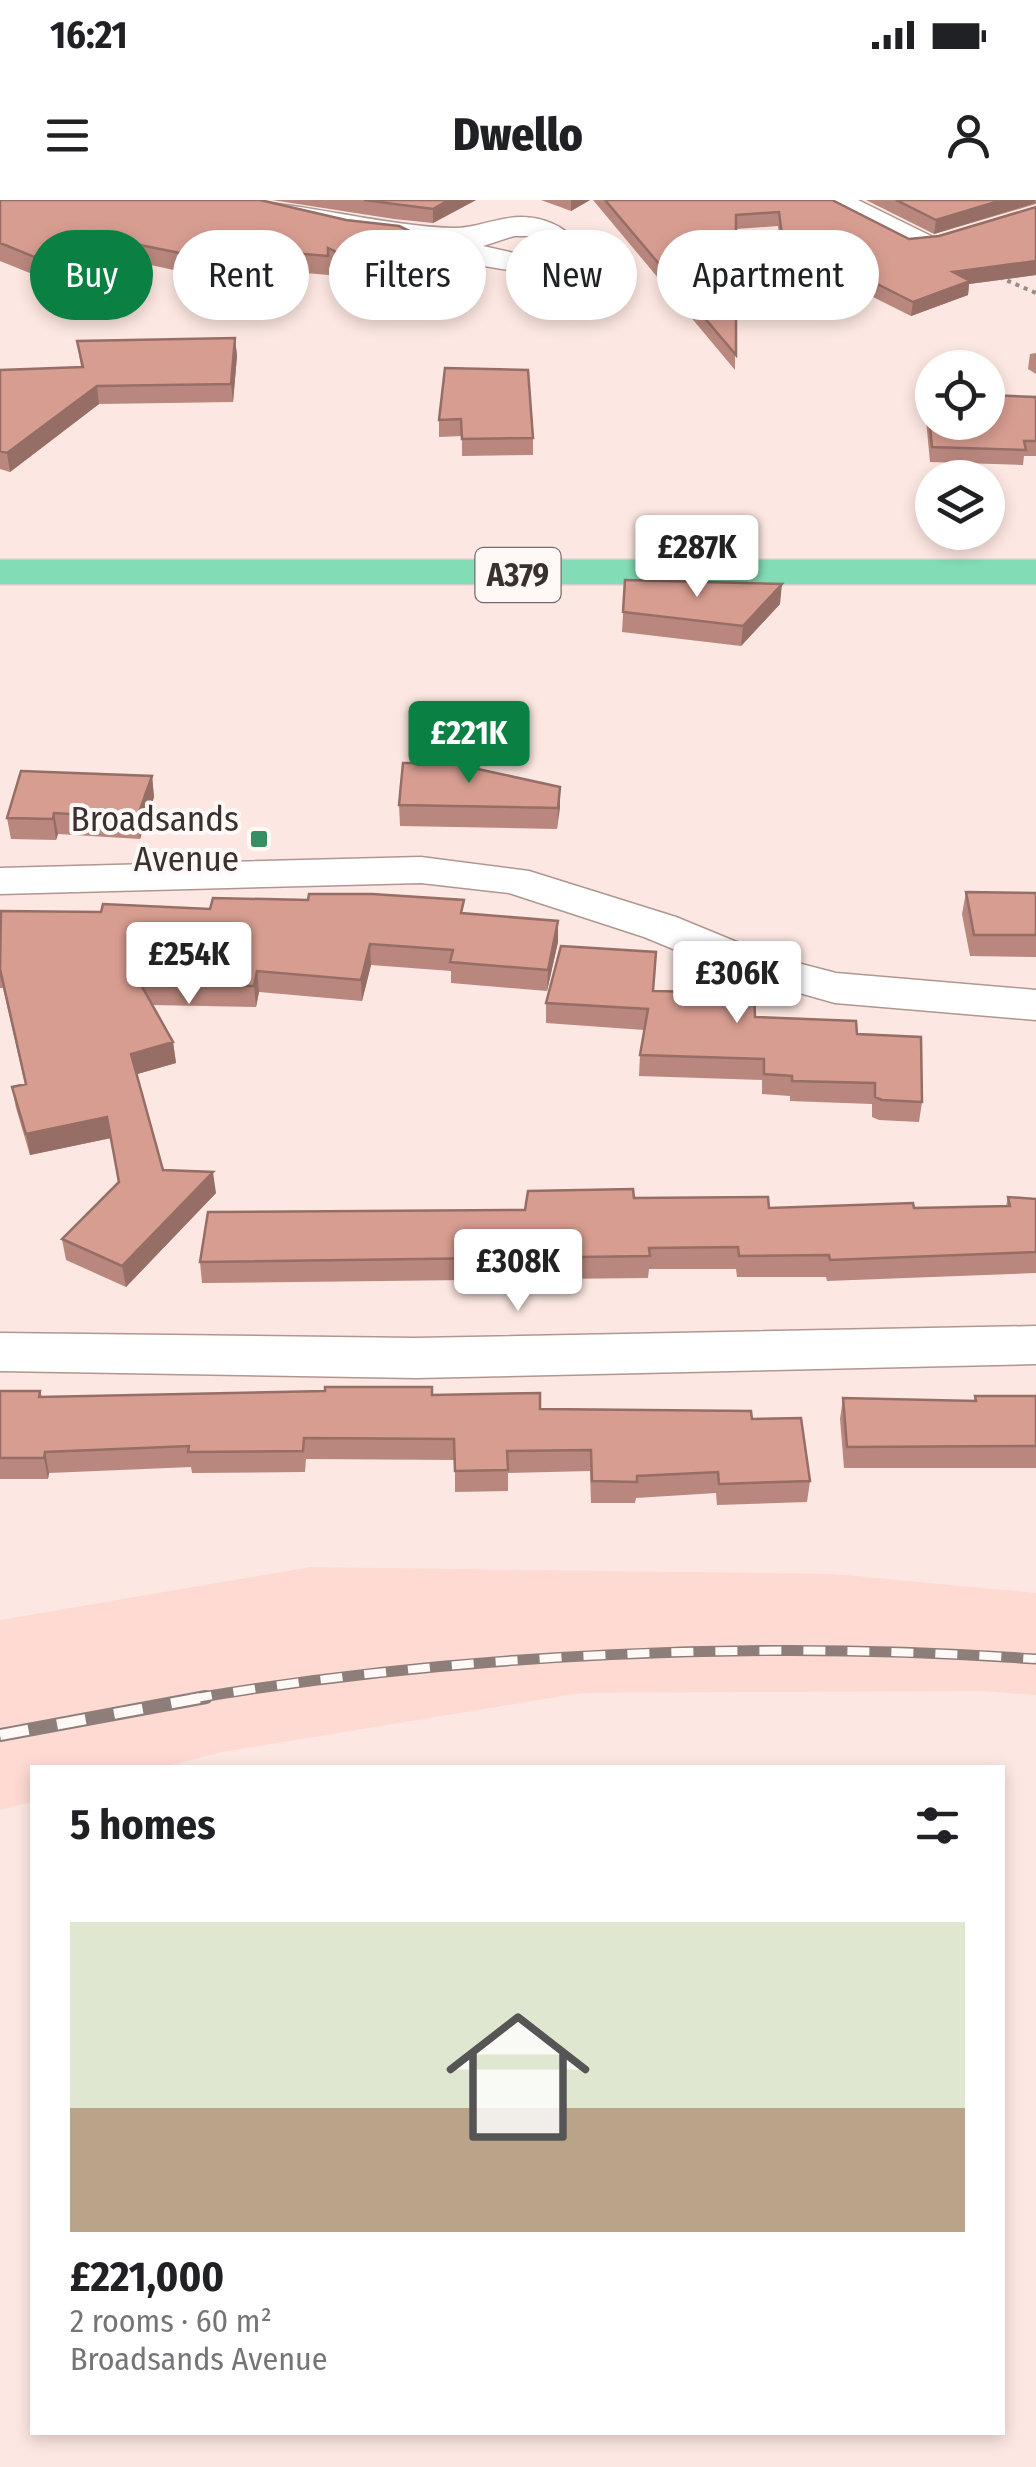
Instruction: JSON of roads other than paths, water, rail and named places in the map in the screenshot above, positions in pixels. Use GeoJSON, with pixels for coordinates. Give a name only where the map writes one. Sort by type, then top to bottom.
{"type":"FeatureCollection","features":[{"type":"Feature","properties":{"kind":"main road","name":"A379"},"geometry":{"type":"LineString","coordinates":[[0,572],[1036,572]]}},
{"type":"Feature","properties":{"kind":"street"},"geometry":{"type":"LineString","coordinates":[[235,200],[314,222],[394,230]]}},
{"type":"Feature","properties":{"kind":"street"},"geometry":{"type":"LineString","coordinates":[[834,200],[920,243]]}},
{"type":"Feature","properties":{"kind":"street"},"geometry":{"type":"LineString","coordinates":[[0,882],[421,870],[514,880],[660,927],[755,966],[835,988],[1036,1005]]}},
{"type":"Feature","properties":{"kind":"street"},"geometry":{"type":"LineString","coordinates":[[0,1352],[416,1358],[1036,1345]]}},
{"type":"Feature","properties":{"kind":"railway"},"geometry":{"type":"LineString","coordinates":[[190,1699],[398,1671],[612,1655],[827,1651],[1036,1659]]}},
{"type":"Feature","properties":{"kind":"railway"},"geometry":{"type":"LineString","coordinates":[[0,1735],[206,1697]]}},
{"type":"Feature","properties":{"kind":"place","name":"Broadsands Avenue"},"geometry":{"type":"Point","coordinates":[259,839]}}]}
